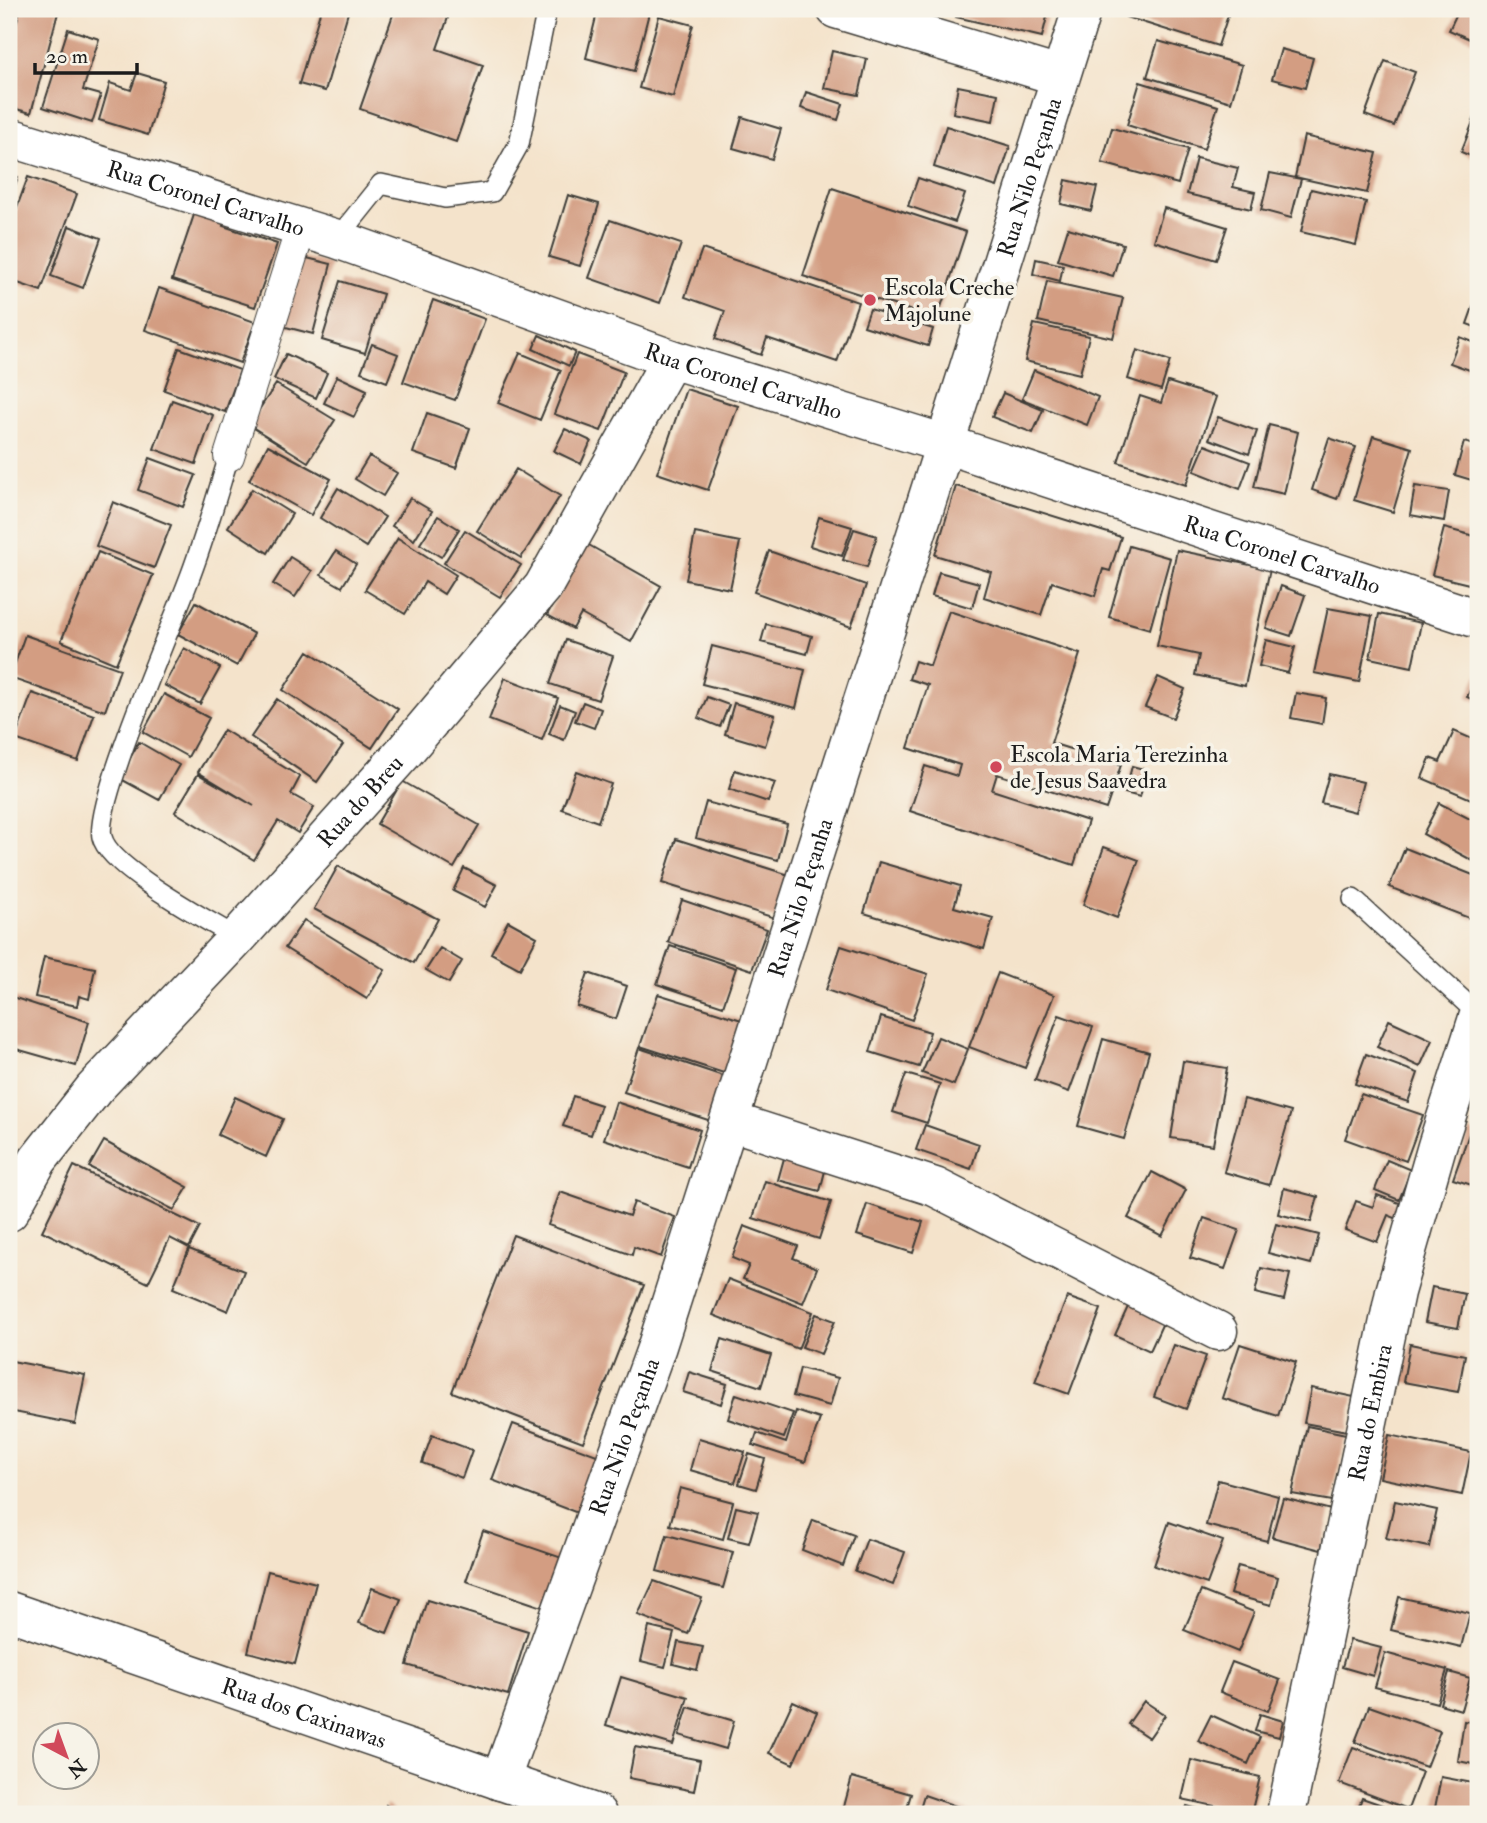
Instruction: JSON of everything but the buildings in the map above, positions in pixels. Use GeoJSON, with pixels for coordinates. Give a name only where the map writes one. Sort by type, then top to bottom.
{"type":"FeatureCollection","features":[{"type":"Feature","properties":{"kind":"street"},"geometry":{"type":"LineString","coordinates":[[836,9],[1059,76]]}},
{"type":"Feature","properties":{"kind":"street","name":"Rua Nilo Peçanha"},"geometry":{"type":"LineString","coordinates":[[500,1781],[657,1346],[1082,9]]}},
{"type":"Feature","properties":{"kind":"street","name":"Rua Coronel Carvalho"},"geometry":{"type":"LineString","coordinates":[[9,137],[337,239],[671,359],[945,444],[1478,619]]}},
{"type":"Feature","properties":{"kind":"street"},"geometry":{"type":"LineString","coordinates":[[229,456],[301,228]]}},
{"type":"Feature","properties":{"kind":"street","name":"Rua do Breu"},"geometry":{"type":"LineString","coordinates":[[9,1212],[38,1160],[94,1089],[237,938],[405,751],[542,587],[671,359]]}},
{"type":"Feature","properties":{"kind":"street","name":"Rua do Embira"},"geometry":{"type":"LineString","coordinates":[[1286,1814],[1395,1292],[1478,1016]]}},
{"type":"Feature","properties":{"kind":"street"},"geometry":{"type":"LineString","coordinates":[[730,1121],[935,1187],[1218,1331]]}},
{"type":"Feature","properties":{"kind":"street","name":"Rua dos Caxinawas"},"geometry":{"type":"LineString","coordinates":[[9,1611],[597,1814]]}},
{"type":"Feature","properties":{"kind":"lane"},"geometry":{"type":"LineString","coordinates":[[337,239],[381,184],[445,198],[492,191],[519,144],[547,9]]}},
{"type":"Feature","properties":{"kind":"lane"},"geometry":{"type":"LineString","coordinates":[[229,456],[190,579],[118,765],[101,820],[102,839],[110,852],[124,865],[237,938]]}},
{"type":"Feature","properties":{"kind":"lane"},"geometry":{"type":"LineString","coordinates":[[1353,899],[1478,1016]]}},
{"type":"Feature","properties":{"kind":"place","name":"Escola Creche Majolune"},"geometry":{"type":"Point","coordinates":[870,300]}},
{"type":"Feature","properties":{"kind":"place","name":"Escola Maria Terezinha de Jesus Saavedra"},"geometry":{"type":"Point","coordinates":[996,767]}}]}
